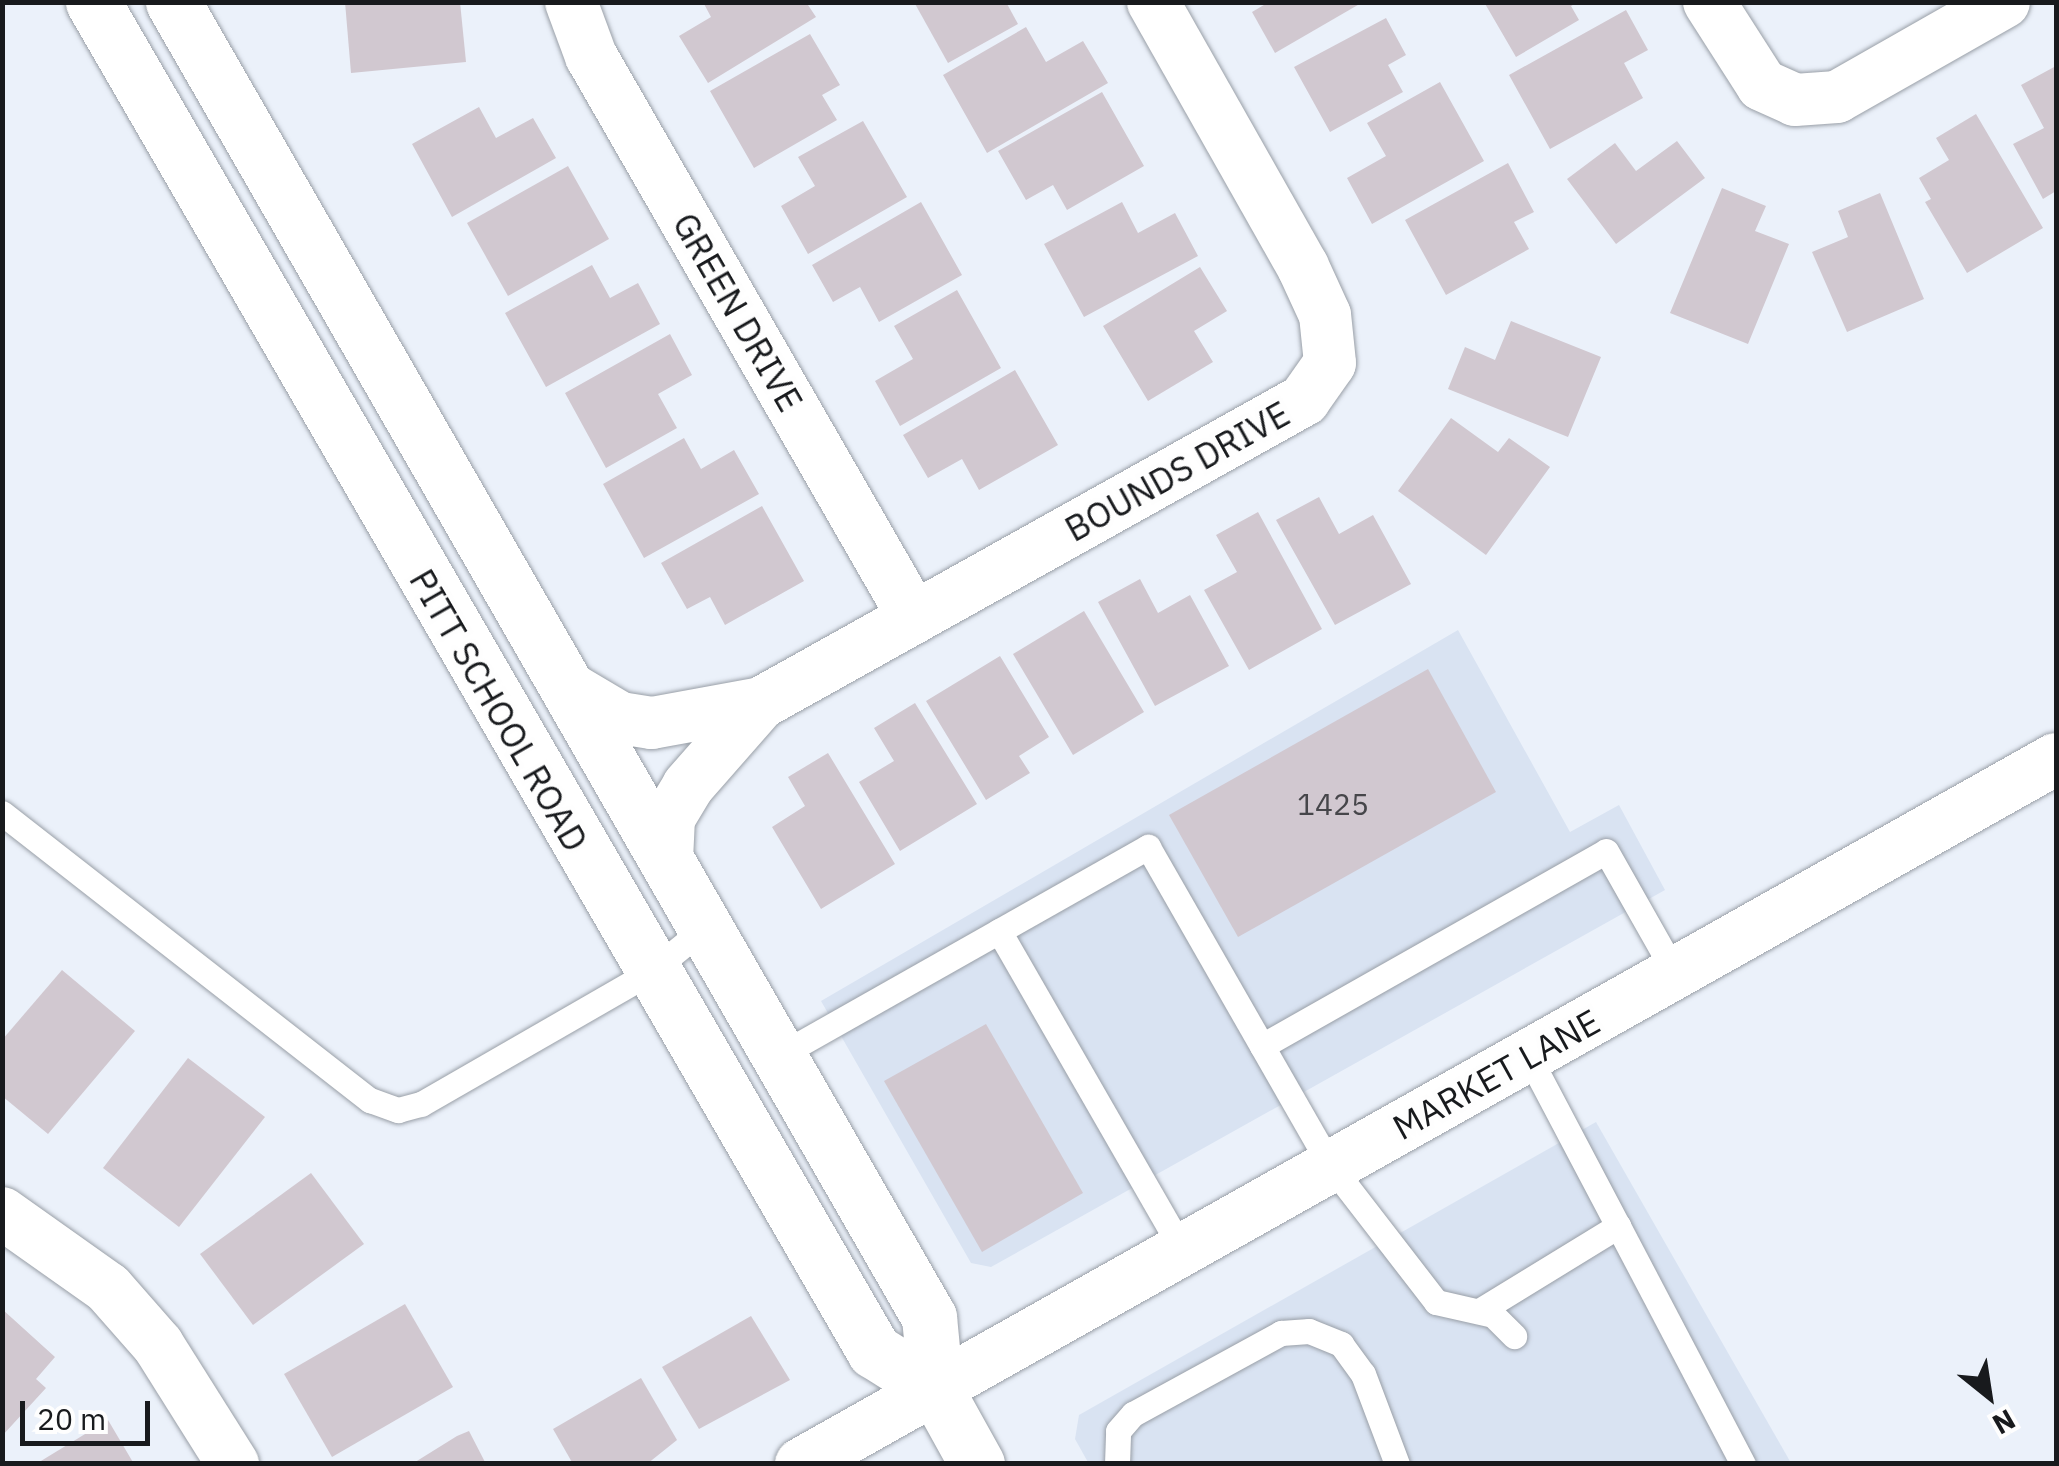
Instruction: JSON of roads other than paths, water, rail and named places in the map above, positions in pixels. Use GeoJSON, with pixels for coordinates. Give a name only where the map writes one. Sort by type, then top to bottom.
{"type":"FeatureCollection","features":[{"type":"Feature","properties":{"kind":"main road","name":"PITT SCHOOL ROAD"},"geometry":{"type":"LineString","coordinates":[[93,2],[650,973],[874,1352],[936,1390]]}},
{"type":"Feature","properties":{"kind":"main road","name":"PITT SCHOOL ROAD"},"geometry":{"type":"LineString","coordinates":[[173,2],[574,690],[702,930],[780,1055],[929,1317],[936,1390],[978,1464]]}},
{"type":"Feature","properties":{"kind":"street","name":"GREEN DRIVE"},"geometry":{"type":"LineString","coordinates":[[571,2],[590,56],[914,618]]}},
{"type":"Feature","properties":{"kind":"street","name":"BOUNDS DRIVE"},"geometry":{"type":"LineString","coordinates":[[574,690],[620,718],[652,722],[761,703],[1304,400],[1330,363],[1325,314],[1153,2]]}},
{"type":"Feature","properties":{"kind":"street"},"geometry":{"type":"LineString","coordinates":[[1720,22],[1762,85],[1795,100],[1837,97],[2004,2]]}},
{"type":"Feature","properties":{"kind":"street","name":"BOUNDS DRIVE"},"geometry":{"type":"LineString","coordinates":[[667,860],[669,818],[688,786],[761,703]]}},
{"type":"Feature","properties":{"kind":"street","name":"MARKET LANE"},"geometry":{"type":"LineString","coordinates":[[801,1464],[2056,759]]}},
{"type":"Feature","properties":{"kind":"street"},"geometry":{"type":"LineString","coordinates":[[2,1213],[108,1288],[158,1345],[232,1464]]}},
{"type":"Feature","properties":{"kind":"lane"},"geometry":{"type":"LineString","coordinates":[[2,814],[370,1100],[398,1110],[421,1104],[650,973],[702,930]]}},
{"type":"Feature","properties":{"kind":"lane"},"geometry":{"type":"LineString","coordinates":[[780,1055],[1148,847],[1331,1166],[1436,1302],[1481,1310],[1514,1336]]}},
{"type":"Feature","properties":{"kind":"lane"},"geometry":{"type":"LineString","coordinates":[[1262,1046],[1606,851],[1675,973]]}},
{"type":"Feature","properties":{"kind":"lane"},"geometry":{"type":"LineString","coordinates":[[998,931],[1182,1249]]}},
{"type":"Feature","properties":{"kind":"lane"},"geometry":{"type":"LineString","coordinates":[[1528,1055],[1743,1464]]}},
{"type":"Feature","properties":{"kind":"lane"},"geometry":{"type":"LineString","coordinates":[[1481,1310],[1618,1226]]}},
{"type":"Feature","properties":{"kind":"lane"},"geometry":{"type":"LineString","coordinates":[[1116,1464],[1118,1431],[1133,1414],[1282,1333],[1309,1332],[1341,1344],[1362,1374],[1397,1464]]}}]}
